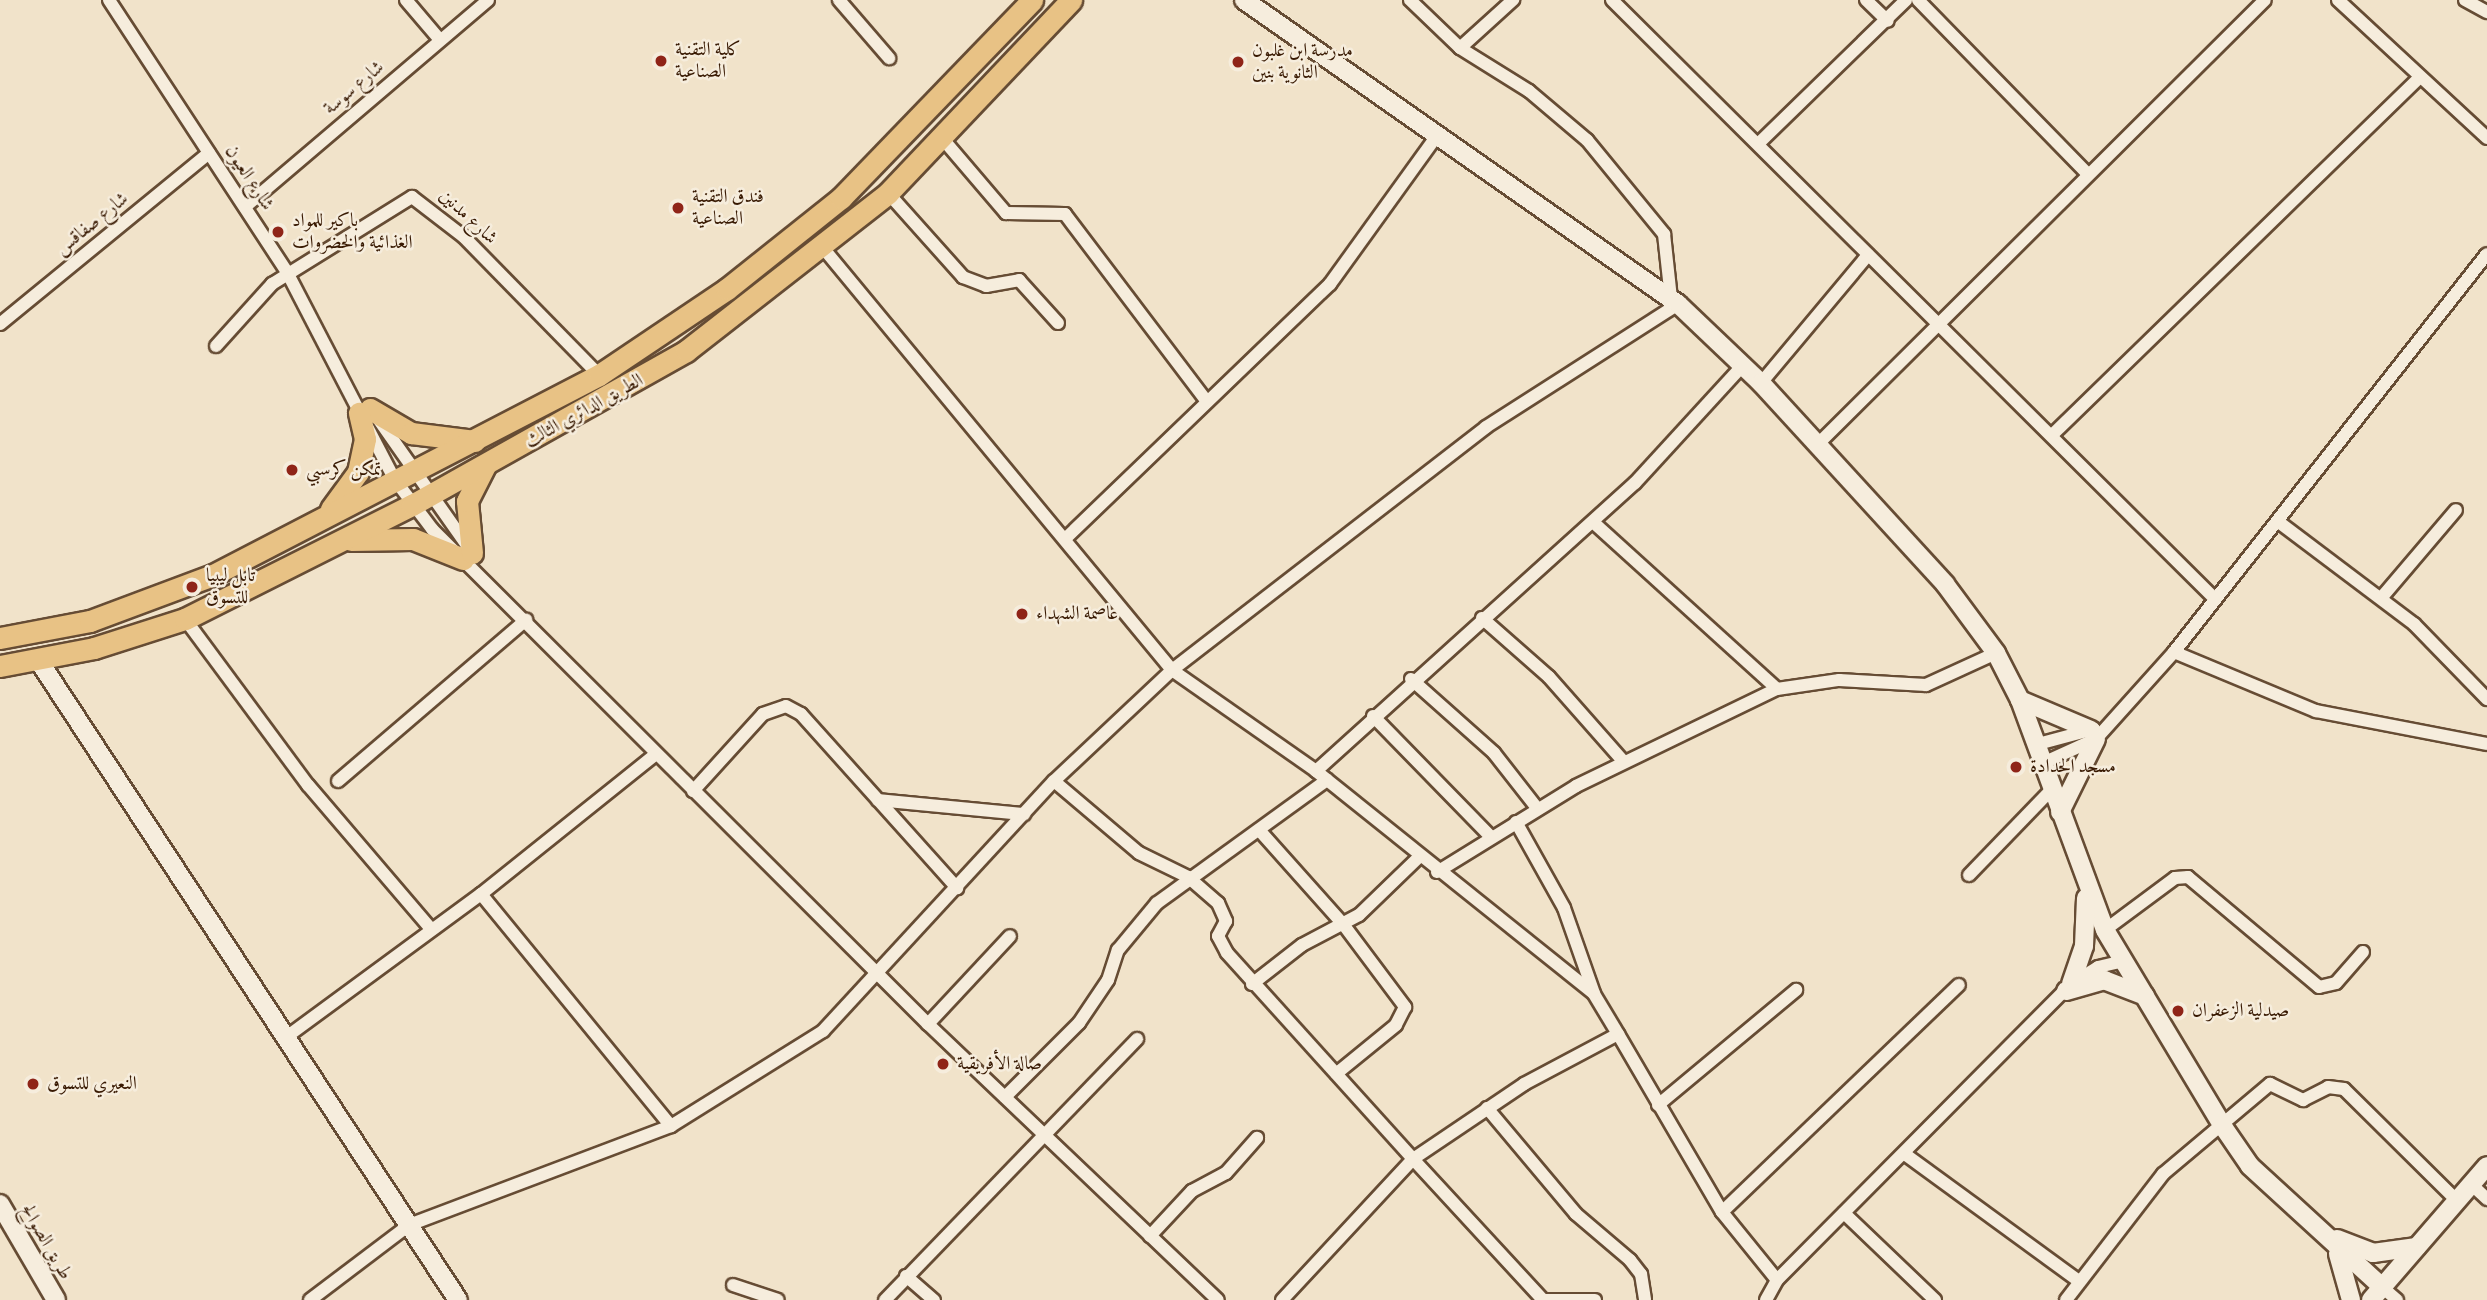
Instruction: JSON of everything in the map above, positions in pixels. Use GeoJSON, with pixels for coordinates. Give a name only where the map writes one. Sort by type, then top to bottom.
{"type":"FeatureCollection","features":[{"type":"Feature","properties":{"kind":"main road","name":"الطريق الدائري الثالث"},"geometry":{"type":"LineString","coordinates":[[0,638],[138,605],[213,575],[419,468],[477,441],[599,375],[727,289],[841,198],[1032,0]]}},
{"type":"Feature","properties":{"kind":"main road","name":"الطريق الدائري الثالث"},"geometry":{"type":"LineString","coordinates":[[0,666],[39,661],[185,619],[486,466],[686,351],[824,249],[888,193],[1071,0]]}},
{"type":"Feature","properties":{"kind":"main road"},"geometry":{"type":"LineString","coordinates":[[326,516],[358,472],[365,439],[365,411],[411,433],[477,441]]}},
{"type":"Feature","properties":{"kind":"main road"},"geometry":{"type":"LineString","coordinates":[[339,543],[413,539],[471,560],[467,501],[486,466]]}},
{"type":"Feature","properties":{"kind":"street","name":"شارع العيون"},"geometry":{"type":"LineString","coordinates":[[109,0],[288,274],[365,411]]}},
{"type":"Feature","properties":{"kind":"street"},"geometry":{"type":"LineString","coordinates":[[406,0],[440,40]]}},
{"type":"Feature","properties":{"kind":"street","name":"شارع سوسة"},"geometry":{"type":"LineString","coordinates":[[245,207],[488,0]]}},
{"type":"Feature","properties":{"kind":"street"},"geometry":{"type":"LineString","coordinates":[[839,0],[888,58]]}},
{"type":"Feature","properties":{"kind":"street"},"geometry":{"type":"LineString","coordinates":[[1244,0],[1436,137],[1674,301],[1761,383],[1945,584],[1996,653],[2021,700],[2085,884],[2105,930],[2224,1128],[2250,1166],[2325,1237],[2377,1294],[2397,1300]]}},
{"type":"Feature","properties":{"kind":"street"},"geometry":{"type":"LineString","coordinates":[[1410,0],[1460,48],[1559,114],[1627,187],[1668,244],[1674,301]]}},
{"type":"Feature","properties":{"kind":"street"},"geometry":{"type":"LineString","coordinates":[[1460,48],[1513,0]]}},
{"type":"Feature","properties":{"kind":"street"},"geometry":{"type":"LineString","coordinates":[[1612,0],[1759,143],[1868,255],[2215,599]]}},
{"type":"Feature","properties":{"kind":"street"},"geometry":{"type":"LineString","coordinates":[[1866,0],[1888,21]]}},
{"type":"Feature","properties":{"kind":"street"},"geometry":{"type":"LineString","coordinates":[[1759,143],[1888,21],[1906,0]]}},
{"type":"Feature","properties":{"kind":"street"},"geometry":{"type":"LineString","coordinates":[[1918,0],[2087,173]]}},
{"type":"Feature","properties":{"kind":"street"},"geometry":{"type":"LineString","coordinates":[[2337,0],[2487,138]]}},
{"type":"Feature","properties":{"kind":"street"},"geometry":{"type":"LineString","coordinates":[[2465,0],[2487,12]]}},
{"type":"Feature","properties":{"kind":"street"},"geometry":{"type":"LineString","coordinates":[[1817,445],[2087,173],[2264,1]]}},
{"type":"Feature","properties":{"kind":"street"},"geometry":{"type":"LineString","coordinates":[[2052,435],[2419,78]]}},
{"type":"Feature","properties":{"kind":"street"},"geometry":{"type":"LineString","coordinates":[[1065,539],[1330,284],[1436,137]]}},
{"type":"Feature","properties":{"kind":"street"},"geometry":{"type":"LineString","coordinates":[[942,138],[1006,213],[1065,214],[1203,398]]}},
{"type":"Feature","properties":{"kind":"street","name":"شارع صفاقس"},"geometry":{"type":"LineString","coordinates":[[0,324],[209,153]]}},
{"type":"Feature","properties":{"kind":"street"},"geometry":{"type":"LineString","coordinates":[[888,193],[963,277],[986,286],[1019,280],[1058,323]]}},
{"type":"Feature","properties":{"kind":"street","name":"شارع مدنين"},"geometry":{"type":"LineString","coordinates":[[288,274],[412,197],[464,237],[599,375]]}},
{"type":"Feature","properties":{"kind":"street"},"geometry":{"type":"LineString","coordinates":[[824,249],[1172,670],[1316,771],[1418,858],[1594,994]]}},
{"type":"Feature","properties":{"kind":"street"},"geometry":{"type":"LineString","coordinates":[[2043,763],[2114,721],[2280,523],[2413,341],[2487,254]]}},
{"type":"Feature","properties":{"kind":"street"},"geometry":{"type":"LineString","coordinates":[[1761,383],[1868,255]]}},
{"type":"Feature","properties":{"kind":"street"},"geometry":{"type":"LineString","coordinates":[[216,346],[288,274]]}},
{"type":"Feature","properties":{"kind":"street"},"geometry":{"type":"LineString","coordinates":[[310,1300],[409,1224],[671,1126],[823,1031],[1054,781],[1172,670],[1486,427],[1674,301]]}},
{"type":"Feature","properties":{"kind":"street"},"geometry":{"type":"LineString","coordinates":[[1316,771],[1411,680],[1593,522],[1743,365]]}},
{"type":"Feature","properties":{"kind":"street"},"geometry":{"type":"LineString","coordinates":[[365,411],[419,468],[471,560]]}},
{"type":"Feature","properties":{"kind":"street"},"geometry":{"type":"LineString","coordinates":[[365,411],[396,480],[412,505],[471,560],[656,754],[877,974],[1218,1300]]}},
{"type":"Feature","properties":{"kind":"street"},"geometry":{"type":"LineString","coordinates":[[2382,597],[2456,510]]}},
{"type":"Feature","properties":{"kind":"street"},"geometry":{"type":"LineString","coordinates":[[1593,522],[1777,690]]}},
{"type":"Feature","properties":{"kind":"street"},"geometry":{"type":"LineString","coordinates":[[2280,523],[2382,597],[2487,699]]}},
{"type":"Feature","properties":{"kind":"street"},"geometry":{"type":"LineString","coordinates":[[1482,618],[1549,677],[1623,761]]}},
{"type":"Feature","properties":{"kind":"street"},"geometry":{"type":"LineString","coordinates":[[185,619],[308,785],[430,928]]}},
{"type":"Feature","properties":{"kind":"street"},"geometry":{"type":"LineString","coordinates":[[338,781],[526,620]]}},
{"type":"Feature","properties":{"kind":"street"},"geometry":{"type":"LineString","coordinates":[[2174,652],[2316,711],[2487,744]]}},
{"type":"Feature","properties":{"kind":"street"},"geometry":{"type":"LineString","coordinates":[[1437,872],[1537,808],[1623,761],[1777,690],[1839,680],[1926,685],[1996,653]]}},
{"type":"Feature","properties":{"kind":"street"},"geometry":{"type":"LineString","coordinates":[[39,661],[458,1300]]}},
{"type":"Feature","properties":{"kind":"street"},"geometry":{"type":"LineString","coordinates":[[1411,680],[1494,753],[1537,808]]}},
{"type":"Feature","properties":{"kind":"street"},"geometry":{"type":"LineString","coordinates":[[2021,700],[2094,735]]}},
{"type":"Feature","properties":{"kind":"street"},"geometry":{"type":"LineString","coordinates":[[693,791],[763,714],[786,706],[878,800],[957,888]]}},
{"type":"Feature","properties":{"kind":"street"},"geometry":{"type":"LineString","coordinates":[[1373,716],[1491,837]]}},
{"type":"Feature","properties":{"kind":"street"},"geometry":{"type":"LineString","coordinates":[[2038,744],[2094,735]]}},
{"type":"Feature","properties":{"kind":"street"},"geometry":{"type":"LineString","coordinates":[[2060,813],[2094,735]]}},
{"type":"Feature","properties":{"kind":"street"},"geometry":{"type":"LineString","coordinates":[[285,1038],[430,928],[481,894],[656,754]]}},
{"type":"Feature","properties":{"kind":"street"},"geometry":{"type":"LineString","coordinates":[[1005,1097],[1079,1023],[1108,980],[1118,950],[1188,877],[1260,831],[1327,780]]}},
{"type":"Feature","properties":{"kind":"street"},"geometry":{"type":"LineString","coordinates":[[1054,781],[1139,853],[1188,877],[1226,915],[1220,942],[1252,984],[1543,1300],[1595,1300]]}},
{"type":"Feature","properties":{"kind":"street"},"geometry":{"type":"LineString","coordinates":[[1969,874],[2052,789]]}},
{"type":"Feature","properties":{"kind":"street"},"geometry":{"type":"LineString","coordinates":[[878,800],[1024,814]]}},
{"type":"Feature","properties":{"kind":"street"},"geometry":{"type":"LineString","coordinates":[[1516,822],[1564,908],[1594,994],[1722,1212],[1777,1280]]}},
{"type":"Feature","properties":{"kind":"street"},"geometry":{"type":"LineString","coordinates":[[1260,831],[1343,924],[1405,1007],[1396,1025],[1336,1074]]}},
{"type":"Feature","properties":{"kind":"street"},"geometry":{"type":"LineString","coordinates":[[1252,984],[1343,924],[1418,858]]}},
{"type":"Feature","properties":{"kind":"street"},"geometry":{"type":"LineString","coordinates":[[2105,930],[2175,877],[2188,877],[2319,987],[2336,983],[2362,952]]}},
{"type":"Feature","properties":{"kind":"street"},"geometry":{"type":"LineString","coordinates":[[2067,988],[2084,946],[2085,884]]}},
{"type":"Feature","properties":{"kind":"street"},"geometry":{"type":"LineString","coordinates":[[481,894],[671,1126]]}},
{"type":"Feature","properties":{"kind":"street"},"geometry":{"type":"LineString","coordinates":[[928,1024],[1010,936]]}},
{"type":"Feature","properties":{"kind":"street"},"geometry":{"type":"LineString","coordinates":[[1766,1300],[1777,1280],[1906,1155],[2067,988],[2098,967],[2123,961]]}},
{"type":"Feature","properties":{"kind":"street"},"geometry":{"type":"LineString","coordinates":[[2067,988],[2104,980],[2148,998]]}},
{"type":"Feature","properties":{"kind":"street"},"geometry":{"type":"LineString","coordinates":[[1722,1212],[1959,985]]}},
{"type":"Feature","properties":{"kind":"street"},"geometry":{"type":"LineString","coordinates":[[1658,1105],[1796,990]]}},
{"type":"Feature","properties":{"kind":"street"},"geometry":{"type":"LineString","coordinates":[[1282,1300],[1413,1159],[1488,1108],[1618,1034]]}},
{"type":"Feature","properties":{"kind":"street"},"geometry":{"type":"LineString","coordinates":[[885,1300],[1137,1039]]}},
{"type":"Feature","properties":{"kind":"street"},"geometry":{"type":"LineString","coordinates":[[2066,1300],[2163,1174],[2224,1128],[2270,1084],[2303,1100],[2337,1086],[2457,1200]]}},
{"type":"Feature","properties":{"kind":"street"},"geometry":{"type":"LineString","coordinates":[[1488,1108],[1576,1214],[1630,1260],[1641,1274],[1645,1300]]}},
{"type":"Feature","properties":{"kind":"street"},"geometry":{"type":"LineString","coordinates":[[1150,1236],[1192,1191],[1226,1174],[1257,1138]]}},
{"type":"Feature","properties":{"kind":"street"},"geometry":{"type":"LineString","coordinates":[[1906,1155],[2079,1282]]}},
{"type":"Feature","properties":{"kind":"street"},"geometry":{"type":"LineString","coordinates":[[2377,1294],[2487,1166]]}},
{"type":"Feature","properties":{"kind":"street"},"geometry":{"type":"LineString","coordinates":[[2471,1184],[2487,1199]]}},
{"type":"Feature","properties":{"kind":"street","name":"طريق الصوالح"},"geometry":{"type":"LineString","coordinates":[[0,1204],[56,1300]]}},
{"type":"Feature","properties":{"kind":"street"},"geometry":{"type":"LineString","coordinates":[[1844,1213],[1935,1300]]}},
{"type":"Feature","properties":{"kind":"street"},"geometry":{"type":"LineString","coordinates":[[2325,1237],[2373,1253],[2417,1247]]}},
{"type":"Feature","properties":{"kind":"street"},"geometry":{"type":"LineString","coordinates":[[2325,1237],[2345,1264],[2351,1300]]}},
{"type":"Feature","properties":{"kind":"street"},"geometry":{"type":"LineString","coordinates":[[906,1276],[934,1300]]}},
{"type":"Feature","properties":{"kind":"street"},"geometry":{"type":"LineString","coordinates":[[733,1285],[778,1300]]}},
{"type":"Feature","properties":{"kind":"place","name":"كلية التقنية الصناعية"},"geometry":{"type":"Point","coordinates":[661,61]}},
{"type":"Feature","properties":{"kind":"place","name":"مدرسة ابن غلبون الثانوية بنين"},"geometry":{"type":"Point","coordinates":[1238,62]}},
{"type":"Feature","properties":{"kind":"place","name":"فندق التقنية الصناعية"},"geometry":{"type":"Point","coordinates":[678,208]}},
{"type":"Feature","properties":{"kind":"place","name":"باكير للمواد الغذائية والخضروات"},"geometry":{"type":"Point","coordinates":[278,232]}},
{"type":"Feature","properties":{"kind":"place","name":"تمكن كرسبي"},"geometry":{"type":"Point","coordinates":[292,470]}},
{"type":"Feature","properties":{"kind":"place","name":"تابل ليبيا للتسوق"},"geometry":{"type":"Point","coordinates":[192,587]}},
{"type":"Feature","properties":{"kind":"place","name":"عاصمة الشهداء"},"geometry":{"type":"Point","coordinates":[1022,614]}},
{"type":"Feature","properties":{"kind":"place","name":"مسجد الحدادة"},"geometry":{"type":"Point","coordinates":[2016,767]}},
{"type":"Feature","properties":{"kind":"place","name":"صيدلية الزعفران"},"geometry":{"type":"Point","coordinates":[2178,1011]}},
{"type":"Feature","properties":{"kind":"place","name":"صالة الأفريقية"},"geometry":{"type":"Point","coordinates":[943,1064]}},
{"type":"Feature","properties":{"kind":"place","name":"النعيري للتسوق"},"geometry":{"type":"Point","coordinates":[33,1084]}}]}
